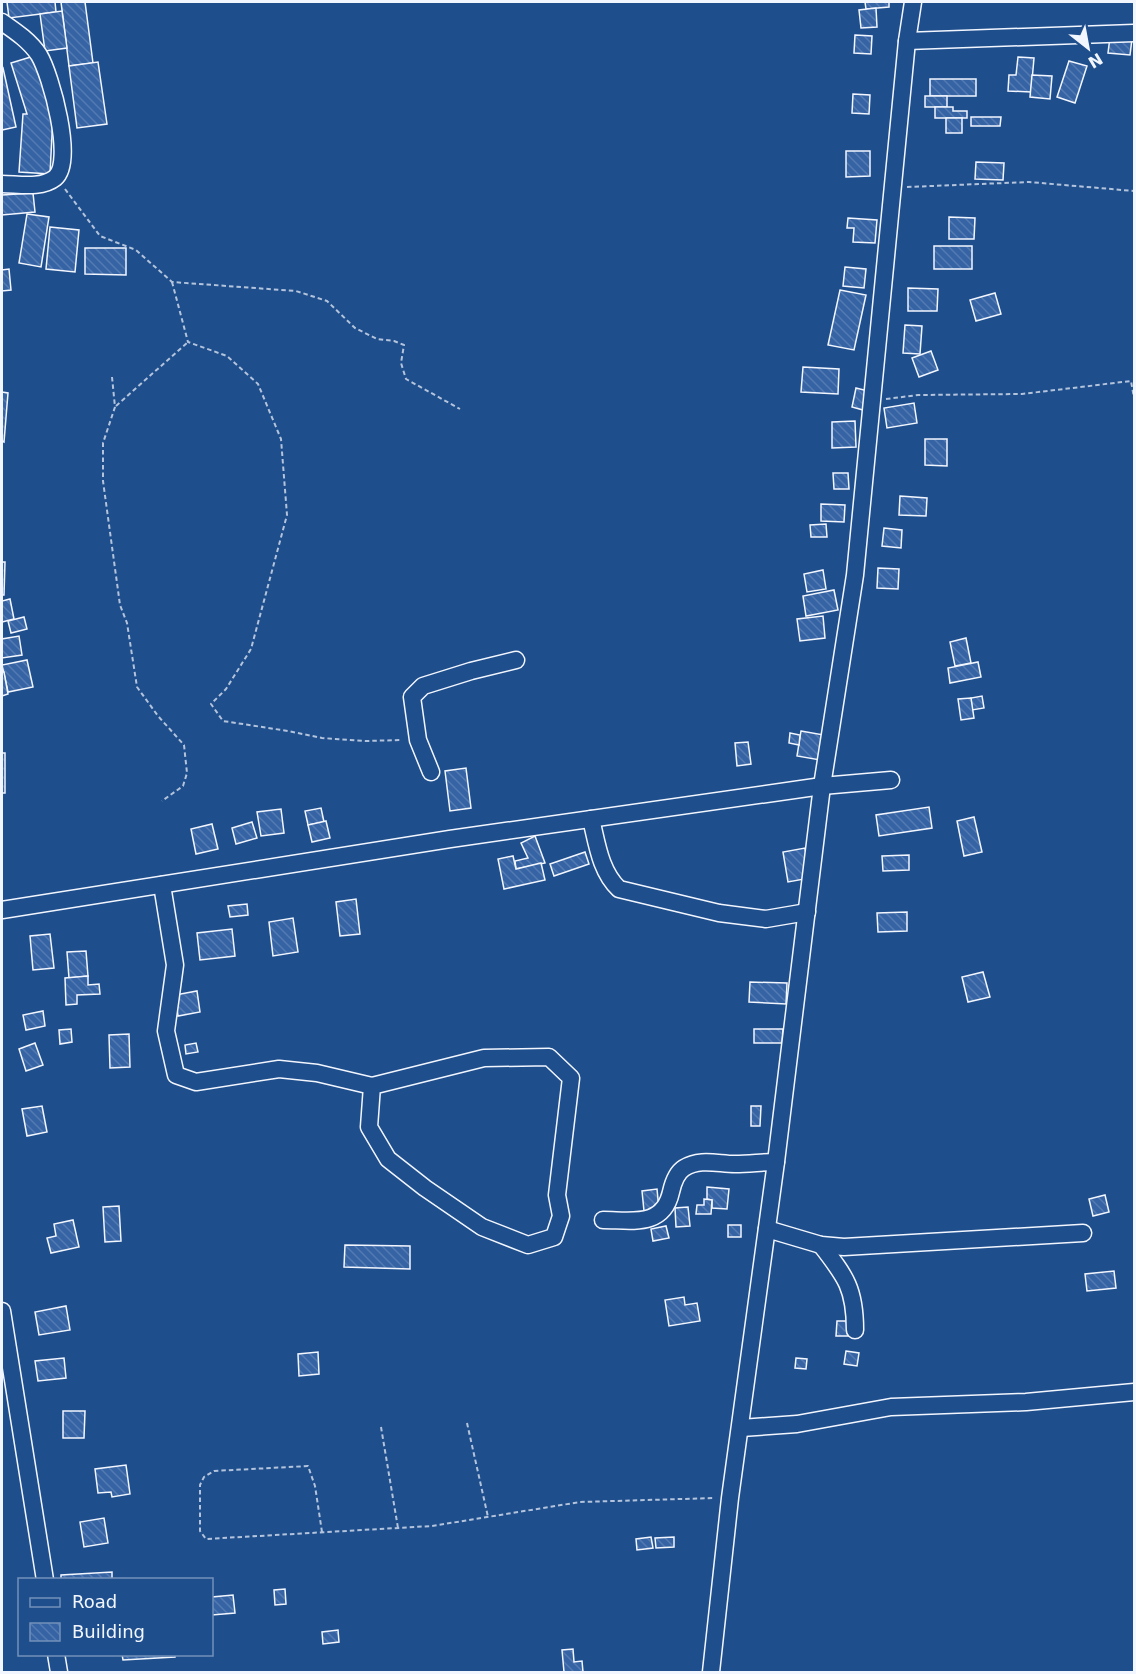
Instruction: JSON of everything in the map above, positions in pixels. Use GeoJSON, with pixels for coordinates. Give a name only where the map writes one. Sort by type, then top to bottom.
{"type":"FeatureCollection","features":[{"type":"Feature","properties":{"kind":"street"},"geometry":{"type":"LineString","coordinates":[[711,1672],[730,1498],[776,1162],[822,786],[855,575],[892,188],[913,2]]}},
{"type":"Feature","properties":{"kind":"street"},"geometry":{"type":"LineString","coordinates":[[2,22],[28,41],[47,73],[55,100],[64,160],[60,173],[44,184],[2,184]]}},
{"type":"Feature","properties":{"kind":"street"},"geometry":{"type":"LineString","coordinates":[[907,40],[1134,33]]}},
{"type":"Feature","properties":{"kind":"street"},"geometry":{"type":"LineString","coordinates":[[430,772],[418,740],[412,697],[423,686],[516,660]]}},
{"type":"Feature","properties":{"kind":"street"},"geometry":{"type":"LineString","coordinates":[[2,910],[450,839],[822,786],[891,780]]}},
{"type":"Feature","properties":{"kind":"street"},"geometry":{"type":"LineString","coordinates":[[591,819],[609,880],[619,889],[719,913],[754,918],[766,919],[807,912]]}},
{"type":"Feature","properties":{"kind":"street"},"geometry":{"type":"LineString","coordinates":[[162,885],[175,965],[166,1030],[176,1075],[196,1082],[279,1070],[317,1072],[372,1086],[484,1058],[549,1057],[571,1078],[557,1195],[561,1216],[554,1237],[528,1245],[482,1227],[425,1188],[388,1159],[369,1127],[372,1086]]}},
{"type":"Feature","properties":{"kind":"street"},"geometry":{"type":"LineString","coordinates":[[603,1220],[647,1220],[660,1214],[670,1199],[673,1181],[684,1168],[700,1162],[732,1164],[776,1162]]}},
{"type":"Feature","properties":{"kind":"street"},"geometry":{"type":"LineString","coordinates":[[767,1229],[821,1245],[844,1247],[1083,1233]]}},
{"type":"Feature","properties":{"kind":"street"},"geometry":{"type":"LineString","coordinates":[[821,1245],[843,1273],[850,1290],[855,1305],[855,1330]]}},
{"type":"Feature","properties":{"kind":"street"},"geometry":{"type":"LineString","coordinates":[[2,1311],[45,1578]]}},
{"type":"Feature","properties":{"kind":"street"},"geometry":{"type":"LineString","coordinates":[[741,1428],[797,1424],[891,1407],[1026,1402],[1134,1392]]}},
{"type":"Feature","properties":{"kind":"street"},"geometry":{"type":"LineString","coordinates":[[56,1656],[59,1672]]}},
{"type":"Feature","properties":{"kind":"path"},"geometry":{"type":"LineString","coordinates":[[56,177],[100,236],[136,250],[172,282],[188,342]]}},
{"type":"Feature","properties":{"kind":"path"},"geometry":{"type":"LineString","coordinates":[[892,188],[1029,182],[1134,191]]}},
{"type":"Feature","properties":{"kind":"path"},"geometry":{"type":"LineString","coordinates":[[172,282],[296,291],[327,300],[355,328],[377,339],[404,345],[401,363],[406,379],[460,409]]}},
{"type":"Feature","properties":{"kind":"path"},"geometry":{"type":"LineString","coordinates":[[115,407],[188,342]]}},
{"type":"Feature","properties":{"kind":"path"},"geometry":{"type":"LineString","coordinates":[[188,342],[227,356],[258,384],[281,440],[287,515],[251,649],[226,688],[211,704],[223,721],[322,738],[365,741],[418,740]]}},
{"type":"Feature","properties":{"kind":"path"},"geometry":{"type":"LineString","coordinates":[[112,377],[115,407],[103,443],[103,482],[120,605],[127,623],[137,687],[158,716],[184,745],[187,773],[183,786],[162,801]]}},
{"type":"Feature","properties":{"kind":"path"},"geometry":{"type":"LineString","coordinates":[[872,401],[918,395],[1022,394],[1131,381],[1134,398]]}},
{"type":"Feature","properties":{"kind":"path"},"geometry":{"type":"LineString","coordinates":[[466,1423],[488,1517]]}},
{"type":"Feature","properties":{"kind":"path"},"geometry":{"type":"LineString","coordinates":[[381,1427],[398,1528]]}},
{"type":"Feature","properties":{"kind":"path"},"geometry":{"type":"LineString","coordinates":[[321,1532],[315,1486],[308,1466],[214,1471],[204,1477],[200,1485],[200,1531],[206,1539],[432,1526],[580,1502],[730,1498]]}},
{"type":"Feature","properties":{"kind":"building"},"geometry":{"type":"Polygon","coordinates":[[[7,2],[55,2],[56,12],[9,18],[7,2]]]}},
{"type":"Feature","properties":{"kind":"building"},"geometry":{"type":"Polygon","coordinates":[[[61,2],[85,2],[93,63],[69,66],[61,2]]]}},
{"type":"Feature","properties":{"kind":"building"},"geometry":{"type":"Polygon","coordinates":[[[865,2],[889,2],[889,7],[866,9],[865,2]]]}},
{"type":"Feature","properties":{"kind":"building"},"geometry":{"type":"Polygon","coordinates":[[[876,8],[877,27],[861,28],[859,10],[876,8]]]}},
{"type":"Feature","properties":{"kind":"building"},"geometry":{"type":"Polygon","coordinates":[[[62,11],[67,48],[45,51],[40,14],[62,11]]]}},
{"type":"Feature","properties":{"kind":"building"},"geometry":{"type":"Polygon","coordinates":[[[855,35],[872,36],[871,54],[854,53],[855,35]]]}},
{"type":"Feature","properties":{"kind":"building"},"geometry":{"type":"Polygon","coordinates":[[[1110,37],[1132,39],[1130,55],[1108,53],[1110,37]]]}},
{"type":"Feature","properties":{"kind":"building"},"geometry":{"type":"Polygon","coordinates":[[[34,56],[53,115],[50,174],[19,172],[23,114],[27,114],[11,63],[34,56]]]}},
{"type":"Feature","properties":{"kind":"building"},"geometry":{"type":"Polygon","coordinates":[[[1018,57],[1034,58],[1031,92],[1008,91],[1009,75],[1016,75],[1018,57]]]}},
{"type":"Feature","properties":{"kind":"building"},"geometry":{"type":"Polygon","coordinates":[[[1069,61],[1087,66],[1075,103],[1057,97],[1069,61]]]}},
{"type":"Feature","properties":{"kind":"building"},"geometry":{"type":"Polygon","coordinates":[[[98,62],[107,124],[77,128],[69,66],[98,62]]]}},
{"type":"Feature","properties":{"kind":"building"},"geometry":{"type":"Polygon","coordinates":[[[2,69],[16,127],[2,130],[2,69]]]}},
{"type":"Feature","properties":{"kind":"building"},"geometry":{"type":"Polygon","coordinates":[[[1032,75],[1052,76],[1050,99],[1030,97],[1032,75]]]}},
{"type":"Feature","properties":{"kind":"building"},"geometry":{"type":"Polygon","coordinates":[[[930,79],[976,79],[976,96],[930,96],[930,79]]]}},
{"type":"Feature","properties":{"kind":"building"},"geometry":{"type":"Polygon","coordinates":[[[853,94],[870,95],[869,114],[852,113],[853,94]]]}},
{"type":"Feature","properties":{"kind":"building"},"geometry":{"type":"Polygon","coordinates":[[[925,96],[947,96],[947,107],[925,107],[925,96]]]}},
{"type":"Feature","properties":{"kind":"building"},"geometry":{"type":"Polygon","coordinates":[[[935,107],[953,107],[953,111],[967,111],[967,118],[935,118],[935,107]]]}},
{"type":"Feature","properties":{"kind":"building"},"geometry":{"type":"Polygon","coordinates":[[[971,117],[1001,117],[1000,126],[971,126],[971,117]]]}},
{"type":"Feature","properties":{"kind":"building"},"geometry":{"type":"Polygon","coordinates":[[[946,118],[962,118],[962,133],[946,133],[946,118]]]}},
{"type":"Feature","properties":{"kind":"building"},"geometry":{"type":"Polygon","coordinates":[[[846,151],[870,151],[870,176],[846,177],[846,151]]]}},
{"type":"Feature","properties":{"kind":"building"},"geometry":{"type":"Polygon","coordinates":[[[976,162],[1004,163],[1003,180],[975,179],[976,162]]]}},
{"type":"Feature","properties":{"kind":"building"},"geometry":{"type":"Polygon","coordinates":[[[33,193],[35,212],[2,215],[2,195],[33,193]]]}},
{"type":"Feature","properties":{"kind":"building"},"geometry":{"type":"Polygon","coordinates":[[[27,214],[49,217],[41,267],[19,263],[27,214]]]}},
{"type":"Feature","properties":{"kind":"building"},"geometry":{"type":"Polygon","coordinates":[[[949,217],[975,218],[974,239],[949,239],[949,217]]]}},
{"type":"Feature","properties":{"kind":"building"},"geometry":{"type":"Polygon","coordinates":[[[848,218],[877,220],[875,243],[853,242],[854,228],[847,228],[848,218]]]}},
{"type":"Feature","properties":{"kind":"building"},"geometry":{"type":"Polygon","coordinates":[[[50,227],[79,230],[75,272],[46,269],[50,227]]]}},
{"type":"Feature","properties":{"kind":"building"},"geometry":{"type":"Polygon","coordinates":[[[934,246],[972,246],[972,269],[934,269],[934,246]]]}},
{"type":"Feature","properties":{"kind":"building"},"geometry":{"type":"Polygon","coordinates":[[[85,248],[126,248],[126,275],[85,274],[85,248]]]}},
{"type":"Feature","properties":{"kind":"building"},"geometry":{"type":"Polygon","coordinates":[[[845,267],[866,269],[864,288],[843,286],[845,267]]]}},
{"type":"Feature","properties":{"kind":"building"},"geometry":{"type":"Polygon","coordinates":[[[9,269],[11,290],[2,291],[2,270],[9,269]]]}},
{"type":"Feature","properties":{"kind":"building"},"geometry":{"type":"Polygon","coordinates":[[[908,288],[938,289],[937,311],[908,311],[908,288]]]}},
{"type":"Feature","properties":{"kind":"building"},"geometry":{"type":"Polygon","coordinates":[[[840,290],[866,295],[854,350],[828,345],[840,290]]]}},
{"type":"Feature","properties":{"kind":"building"},"geometry":{"type":"Polygon","coordinates":[[[995,293],[1001,314],[976,321],[970,300],[995,293]]]}},
{"type":"Feature","properties":{"kind":"building"},"geometry":{"type":"Polygon","coordinates":[[[905,325],[922,326],[920,354],[903,353],[905,325]]]}},
{"type":"Feature","properties":{"kind":"building"},"geometry":{"type":"Polygon","coordinates":[[[931,351],[938,370],[919,377],[912,358],[931,351]]]}},
{"type":"Feature","properties":{"kind":"building"},"geometry":{"type":"Polygon","coordinates":[[[803,367],[839,369],[838,394],[801,392],[803,367]]]}},
{"type":"Feature","properties":{"kind":"building"},"geometry":{"type":"Polygon","coordinates":[[[856,388],[868,391],[863,410],[852,407],[856,388]]]}},
{"type":"Feature","properties":{"kind":"building"},"geometry":{"type":"Polygon","coordinates":[[[2,392],[8,393],[4,442],[2,441],[2,392]]]}},
{"type":"Feature","properties":{"kind":"building"},"geometry":{"type":"Polygon","coordinates":[[[914,403],[917,423],[887,428],[884,408],[914,403]]]}},
{"type":"Feature","properties":{"kind":"building"},"geometry":{"type":"Polygon","coordinates":[[[855,421],[856,447],[832,448],[832,422],[855,421]]]}},
{"type":"Feature","properties":{"kind":"building"},"geometry":{"type":"Polygon","coordinates":[[[925,439],[947,439],[947,466],[925,465],[925,439]]]}},
{"type":"Feature","properties":{"kind":"building"},"geometry":{"type":"Polygon","coordinates":[[[833,473],[848,473],[849,489],[834,489],[833,473]]]}},
{"type":"Feature","properties":{"kind":"building"},"geometry":{"type":"Polygon","coordinates":[[[900,496],[927,498],[926,516],[899,515],[900,496]]]}},
{"type":"Feature","properties":{"kind":"building"},"geometry":{"type":"Polygon","coordinates":[[[821,504],[845,505],[844,522],[821,521],[821,504]]]}},
{"type":"Feature","properties":{"kind":"building"},"geometry":{"type":"Polygon","coordinates":[[[826,524],[827,537],[811,537],[810,525],[826,524]]]}},
{"type":"Feature","properties":{"kind":"building"},"geometry":{"type":"Polygon","coordinates":[[[884,528],[902,530],[901,548],[882,546],[884,528]]]}},
{"type":"Feature","properties":{"kind":"building"},"geometry":{"type":"Polygon","coordinates":[[[2,562],[5,562],[4,595],[2,595],[2,562]]]}},
{"type":"Feature","properties":{"kind":"building"},"geometry":{"type":"Polygon","coordinates":[[[878,568],[899,569],[898,589],[877,588],[878,568]]]}},
{"type":"Feature","properties":{"kind":"building"},"geometry":{"type":"Polygon","coordinates":[[[823,570],[826,589],[807,592],[804,574],[823,570]]]}},
{"type":"Feature","properties":{"kind":"building"},"geometry":{"type":"Polygon","coordinates":[[[834,590],[838,610],[806,616],[803,596],[834,590]]]}},
{"type":"Feature","properties":{"kind":"building"},"geometry":{"type":"Polygon","coordinates":[[[10,599],[14,619],[2,622],[2,601],[10,599]]]}},
{"type":"Feature","properties":{"kind":"building"},"geometry":{"type":"Polygon","coordinates":[[[823,616],[825,638],[800,641],[797,619],[823,616]]]}},
{"type":"Feature","properties":{"kind":"building"},"geometry":{"type":"Polygon","coordinates":[[[24,617],[27,629],[11,633],[8,621],[24,617]]]}},
{"type":"Feature","properties":{"kind":"building"},"geometry":{"type":"Polygon","coordinates":[[[19,636],[22,655],[2,658],[2,639],[19,636]]]}},
{"type":"Feature","properties":{"kind":"building"},"geometry":{"type":"Polygon","coordinates":[[[966,638],[971,663],[955,666],[950,642],[966,638]]]}},
{"type":"Feature","properties":{"kind":"building"},"geometry":{"type":"Polygon","coordinates":[[[27,660],[33,687],[8,692],[2,665],[27,660]]]}},
{"type":"Feature","properties":{"kind":"building"},"geometry":{"type":"Polygon","coordinates":[[[978,662],[981,677],[950,683],[948,668],[978,662]]]}},
{"type":"Feature","properties":{"kind":"building"},"geometry":{"type":"Polygon","coordinates":[[[2,672],[4,672],[8,694],[2,696],[2,672]]]}},
{"type":"Feature","properties":{"kind":"building"},"geometry":{"type":"Polygon","coordinates":[[[982,696],[984,708],[972,710],[971,698],[982,696]]]}},
{"type":"Feature","properties":{"kind":"building"},"geometry":{"type":"Polygon","coordinates":[[[971,698],[974,718],[961,720],[958,699],[971,698]]]}},
{"type":"Feature","properties":{"kind":"building"},"geometry":{"type":"Polygon","coordinates":[[[801,731],[824,735],[820,760],[797,756],[801,731]]]}},
{"type":"Feature","properties":{"kind":"building"},"geometry":{"type":"Polygon","coordinates":[[[790,733],[800,735],[799,745],[789,743],[790,733]]]}},
{"type":"Feature","properties":{"kind":"building"},"geometry":{"type":"Polygon","coordinates":[[[748,742],[751,764],[737,766],[735,743],[748,742]]]}},
{"type":"Feature","properties":{"kind":"building"},"geometry":{"type":"Polygon","coordinates":[[[2,753],[5,753],[5,793],[2,793],[2,753]]]}},
{"type":"Feature","properties":{"kind":"building"},"geometry":{"type":"Polygon","coordinates":[[[466,768],[471,808],[450,811],[445,771],[466,768]]]}},
{"type":"Feature","properties":{"kind":"building"},"geometry":{"type":"Polygon","coordinates":[[[929,807],[932,828],[879,836],[876,815],[929,807]]]}},
{"type":"Feature","properties":{"kind":"building"},"geometry":{"type":"Polygon","coordinates":[[[321,808],[324,822],[308,825],[305,811],[321,808]]]}},
{"type":"Feature","properties":{"kind":"building"},"geometry":{"type":"Polygon","coordinates":[[[281,809],[284,833],[261,836],[257,812],[281,809]]]}},
{"type":"Feature","properties":{"kind":"building"},"geometry":{"type":"Polygon","coordinates":[[[974,817],[982,852],[964,856],[957,821],[974,817]]]}},
{"type":"Feature","properties":{"kind":"building"},"geometry":{"type":"Polygon","coordinates":[[[326,821],[330,838],[312,842],[308,825],[326,821]]]}},
{"type":"Feature","properties":{"kind":"building"},"geometry":{"type":"Polygon","coordinates":[[[252,822],[257,838],[236,844],[232,828],[252,822]]]}},
{"type":"Feature","properties":{"kind":"building"},"geometry":{"type":"Polygon","coordinates":[[[212,824],[218,849],[196,854],[191,829],[212,824]]]}},
{"type":"Feature","properties":{"kind":"building"},"geometry":{"type":"Polygon","coordinates":[[[535,836],[545,863],[516,869],[515,861],[528,858],[521,843],[535,836]]]}},
{"type":"Feature","properties":{"kind":"building"},"geometry":{"type":"Polygon","coordinates":[[[805,848],[810,878],[788,882],[783,852],[805,848]]]}},
{"type":"Feature","properties":{"kind":"building"},"geometry":{"type":"Polygon","coordinates":[[[585,852],[589,864],[554,876],[550,864],[585,852]]]}},
{"type":"Feature","properties":{"kind":"building"},"geometry":{"type":"Polygon","coordinates":[[[909,855],[909,870],[883,871],[882,856],[909,855]]]}},
{"type":"Feature","properties":{"kind":"building"},"geometry":{"type":"Polygon","coordinates":[[[513,856],[516,869],[541,863],[545,880],[504,889],[498,859],[513,856]]]}},
{"type":"Feature","properties":{"kind":"building"},"geometry":{"type":"Polygon","coordinates":[[[356,899],[360,934],[340,936],[336,902],[356,899]]]}},
{"type":"Feature","properties":{"kind":"building"},"geometry":{"type":"Polygon","coordinates":[[[247,904],[248,915],[230,917],[228,906],[247,904]]]}},
{"type":"Feature","properties":{"kind":"building"},"geometry":{"type":"Polygon","coordinates":[[[907,912],[907,931],[878,932],[877,913],[907,912]]]}},
{"type":"Feature","properties":{"kind":"building"},"geometry":{"type":"Polygon","coordinates":[[[293,918],[298,952],[273,956],[269,922],[293,918]]]}},
{"type":"Feature","properties":{"kind":"building"},"geometry":{"type":"Polygon","coordinates":[[[232,929],[235,956],[200,960],[197,933],[232,929]]]}},
{"type":"Feature","properties":{"kind":"building"},"geometry":{"type":"Polygon","coordinates":[[[50,934],[54,968],[33,970],[30,936],[50,934]]]}},
{"type":"Feature","properties":{"kind":"building"},"geometry":{"type":"Polygon","coordinates":[[[86,951],[88,976],[69,978],[67,952],[86,951]]]}},
{"type":"Feature","properties":{"kind":"building"},"geometry":{"type":"Polygon","coordinates":[[[983,972],[990,997],[968,1002],[962,977],[983,972]]]}},
{"type":"Feature","properties":{"kind":"building"},"geometry":{"type":"Polygon","coordinates":[[[88,976],[88,985],[99,984],[100,994],[77,995],[77,1004],[66,1005],[65,978],[88,976]]]}},
{"type":"Feature","properties":{"kind":"building"},"geometry":{"type":"Polygon","coordinates":[[[750,982],[787,983],[786,1004],[749,1002],[750,982]]]}},
{"type":"Feature","properties":{"kind":"building"},"geometry":{"type":"Polygon","coordinates":[[[197,991],[200,1012],[178,1016],[175,995],[197,991]]]}},
{"type":"Feature","properties":{"kind":"building"},"geometry":{"type":"Polygon","coordinates":[[[43,1011],[45,1026],[26,1030],[23,1015],[43,1011]]]}},
{"type":"Feature","properties":{"kind":"building"},"geometry":{"type":"Polygon","coordinates":[[[71,1029],[72,1042],[60,1044],[59,1030],[71,1029]]]}},
{"type":"Feature","properties":{"kind":"building"},"geometry":{"type":"Polygon","coordinates":[[[754,1029],[783,1029],[782,1043],[754,1043],[754,1029]]]}},
{"type":"Feature","properties":{"kind":"building"},"geometry":{"type":"Polygon","coordinates":[[[129,1034],[130,1067],[110,1068],[109,1035],[129,1034]]]}},
{"type":"Feature","properties":{"kind":"building"},"geometry":{"type":"Polygon","coordinates":[[[35,1043],[43,1065],[26,1071],[19,1049],[35,1043]]]}},
{"type":"Feature","properties":{"kind":"building"},"geometry":{"type":"Polygon","coordinates":[[[196,1043],[198,1052],[186,1054],[185,1045],[196,1043]]]}},
{"type":"Feature","properties":{"kind":"building"},"geometry":{"type":"Polygon","coordinates":[[[42,1106],[47,1132],[27,1136],[22,1109],[42,1106]]]}},
{"type":"Feature","properties":{"kind":"building"},"geometry":{"type":"Polygon","coordinates":[[[751,1106],[761,1106],[760,1126],[751,1126],[751,1106]]]}},
{"type":"Feature","properties":{"kind":"building"},"geometry":{"type":"Polygon","coordinates":[[[707,1187],[729,1189],[727,1209],[712,1208],[712,1200],[707,1199],[707,1187]]]}},
{"type":"Feature","properties":{"kind":"building"},"geometry":{"type":"Polygon","coordinates":[[[657,1189],[659,1210],[644,1211],[642,1191],[657,1189]]]}},
{"type":"Feature","properties":{"kind":"building"},"geometry":{"type":"Polygon","coordinates":[[[1105,1195],[1109,1212],[1093,1216],[1089,1199],[1105,1195]]]}},
{"type":"Feature","properties":{"kind":"building"},"geometry":{"type":"Polygon","coordinates":[[[704,1199],[712,1200],[711,1214],[696,1214],[697,1205],[704,1205],[704,1199]]]}},
{"type":"Feature","properties":{"kind":"building"},"geometry":{"type":"Polygon","coordinates":[[[119,1206],[121,1241],[105,1242],[103,1207],[119,1206]]]}},
{"type":"Feature","properties":{"kind":"building"},"geometry":{"type":"Polygon","coordinates":[[[688,1207],[690,1226],[676,1227],[675,1208],[688,1207]]]}},
{"type":"Feature","properties":{"kind":"building"},"geometry":{"type":"Polygon","coordinates":[[[73,1220],[79,1247],[51,1253],[47,1238],[56,1236],[54,1224],[73,1220]]]}},
{"type":"Feature","properties":{"kind":"building"},"geometry":{"type":"Polygon","coordinates":[[[728,1225],[741,1225],[741,1237],[728,1237],[728,1225]]]}},
{"type":"Feature","properties":{"kind":"building"},"geometry":{"type":"Polygon","coordinates":[[[666,1226],[669,1238],[653,1241],[651,1229],[666,1226]]]}},
{"type":"Feature","properties":{"kind":"building"},"geometry":{"type":"Polygon","coordinates":[[[345,1245],[410,1246],[410,1269],[344,1267],[345,1245]]]}},
{"type":"Feature","properties":{"kind":"building"},"geometry":{"type":"Polygon","coordinates":[[[1114,1271],[1116,1288],[1087,1291],[1085,1274],[1114,1271]]]}},
{"type":"Feature","properties":{"kind":"building"},"geometry":{"type":"Polygon","coordinates":[[[684,1297],[685,1305],[697,1303],[700,1321],[669,1326],[665,1300],[684,1297]]]}},
{"type":"Feature","properties":{"kind":"building"},"geometry":{"type":"Polygon","coordinates":[[[66,1306],[70,1330],[39,1335],[35,1312],[66,1306]]]}},
{"type":"Feature","properties":{"kind":"building"},"geometry":{"type":"Polygon","coordinates":[[[837,1321],[849,1321],[848,1336],[836,1336],[837,1321]]]}},
{"type":"Feature","properties":{"kind":"building"},"geometry":{"type":"Polygon","coordinates":[[[846,1351],[859,1353],[857,1366],[844,1364],[846,1351]]]}},
{"type":"Feature","properties":{"kind":"building"},"geometry":{"type":"Polygon","coordinates":[[[318,1352],[319,1374],[299,1376],[298,1354],[318,1352]]]}},
{"type":"Feature","properties":{"kind":"building"},"geometry":{"type":"Polygon","coordinates":[[[64,1358],[66,1378],[38,1381],[35,1361],[64,1358]]]}},
{"type":"Feature","properties":{"kind":"building"},"geometry":{"type":"Polygon","coordinates":[[[796,1358],[807,1359],[806,1369],[795,1368],[796,1358]]]}},
{"type":"Feature","properties":{"kind":"building"},"geometry":{"type":"Polygon","coordinates":[[[63,1411],[85,1411],[84,1438],[63,1438],[63,1411]]]}},
{"type":"Feature","properties":{"kind":"building"},"geometry":{"type":"Polygon","coordinates":[[[126,1465],[130,1494],[112,1497],[111,1492],[98,1493],[95,1469],[126,1465]]]}},
{"type":"Feature","properties":{"kind":"building"},"geometry":{"type":"Polygon","coordinates":[[[104,1518],[108,1543],[84,1547],[80,1522],[104,1518]]]}},
{"type":"Feature","properties":{"kind":"building"},"geometry":{"type":"Polygon","coordinates":[[[651,1537],[653,1548],[637,1550],[636,1539],[651,1537]]]}},
{"type":"Feature","properties":{"kind":"building"},"geometry":{"type":"Polygon","coordinates":[[[674,1537],[674,1547],[656,1548],[655,1538],[674,1537]]]}},
{"type":"Feature","properties":{"kind":"building"},"geometry":{"type":"Polygon","coordinates":[[[112,1572],[112,1578],[61,1578],[61,1575],[112,1572]]]}},
{"type":"Feature","properties":{"kind":"building"},"geometry":{"type":"Polygon","coordinates":[[[285,1589],[286,1604],[275,1605],[274,1590],[285,1589]]]}},
{"type":"Feature","properties":{"kind":"building"},"geometry":{"type":"Polygon","coordinates":[[[233,1595],[235,1613],[213,1615],[213,1597],[233,1595]]]}},
{"type":"Feature","properties":{"kind":"building"},"geometry":{"type":"Polygon","coordinates":[[[338,1630],[339,1642],[323,1644],[322,1632],[338,1630]]]}},
{"type":"Feature","properties":{"kind":"building"},"geometry":{"type":"Polygon","coordinates":[[[573,1649],[574,1662],[582,1661],[583,1672],[564,1672],[562,1650],[573,1649]]]}},
{"type":"Feature","properties":{"kind":"building"},"geometry":{"type":"Polygon","coordinates":[[[122,1656],[175,1656],[175,1657],[123,1660],[122,1656]]]}}]}
